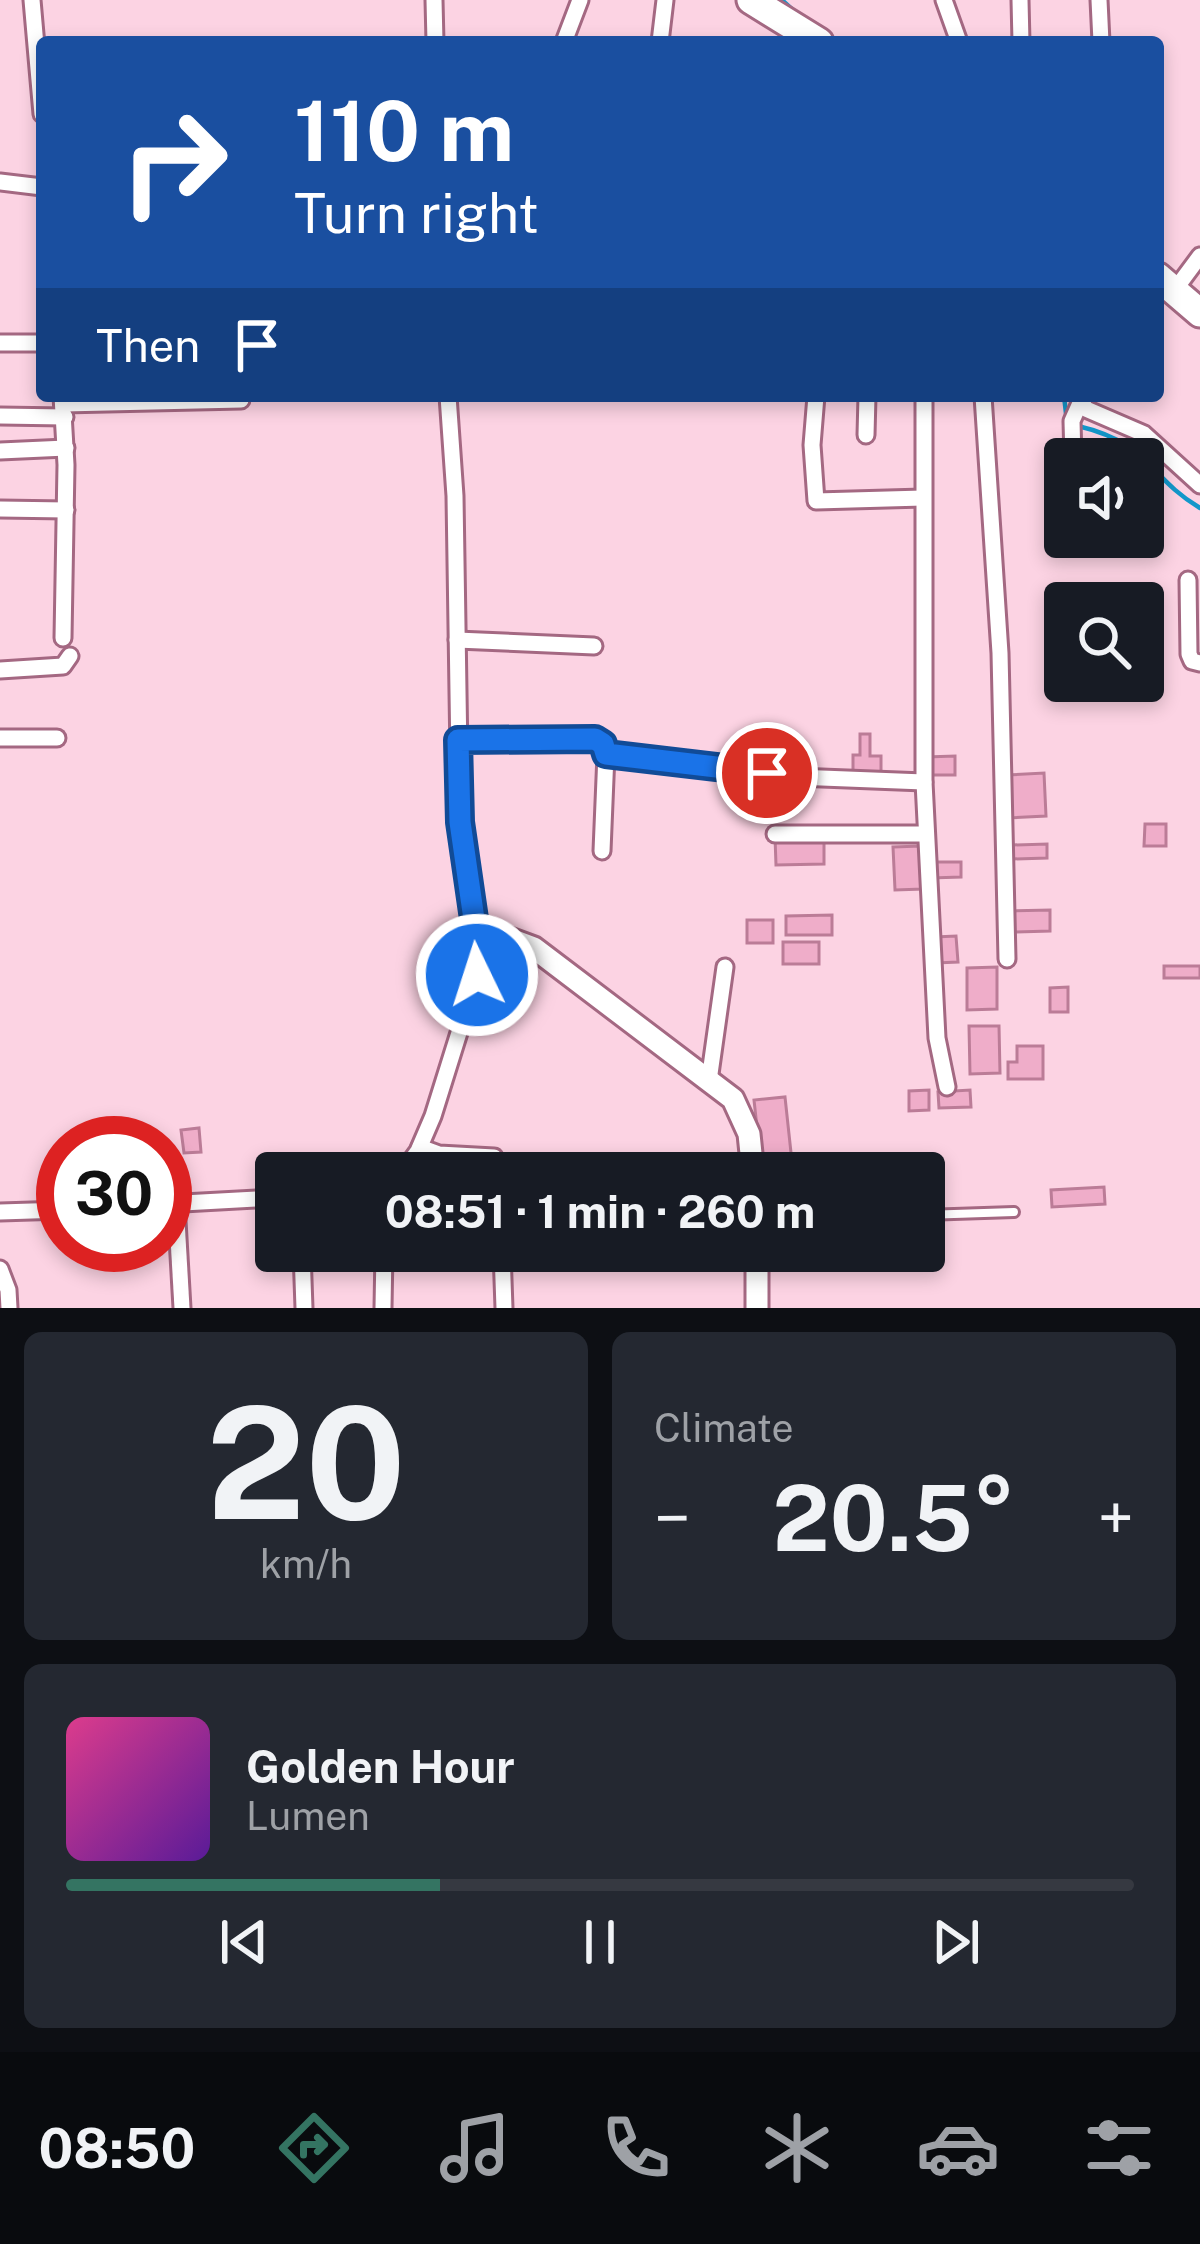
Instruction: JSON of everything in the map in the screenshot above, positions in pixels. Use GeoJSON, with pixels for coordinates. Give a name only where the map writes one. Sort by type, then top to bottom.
{"type":"FeatureCollection","features":[{"type":"Feature","properties":{"kind":"highway"},"geometry":{"type":"LineString","coordinates":[[751,0],[801,36]]}},
{"type":"Feature","properties":{"kind":"highway"},"geometry":{"type":"LineString","coordinates":[[1166,284],[1200,313]]}},
{"type":"Feature","properties":{"kind":"street"},"geometry":{"type":"LineString","coordinates":[[32,0],[36,46]]}},
{"type":"Feature","properties":{"kind":"street"},"geometry":{"type":"LineString","coordinates":[[434,0],[434,36]]}},
{"type":"Feature","properties":{"kind":"street"},"geometry":{"type":"LineString","coordinates":[[566,36],[580,0]]}},
{"type":"Feature","properties":{"kind":"street"},"geometry":{"type":"LineString","coordinates":[[661,36],[665,0]]}},
{"type":"Feature","properties":{"kind":"street"},"geometry":{"type":"LineString","coordinates":[[944,0],[957,36]]}},
{"type":"Feature","properties":{"kind":"street"},"geometry":{"type":"LineString","coordinates":[[1020,0],[1021,36]]}},
{"type":"Feature","properties":{"kind":"street"},"geometry":{"type":"LineString","coordinates":[[1099,0],[1101,36]]}},
{"type":"Feature","properties":{"kind":"street"},"geometry":{"type":"LineString","coordinates":[[0,182],[36,186]]}},
{"type":"Feature","properties":{"kind":"street"},"geometry":{"type":"LineString","coordinates":[[1166,284],[1200,256]]}},
{"type":"Feature","properties":{"kind":"street"},"geometry":{"type":"LineString","coordinates":[[0,343],[36,343]]}},
{"type":"Feature","properties":{"kind":"street"},"geometry":{"type":"LineString","coordinates":[[0,416],[63,406],[182,402]]}},
{"type":"Feature","properties":{"kind":"street"},"geometry":{"type":"LineString","coordinates":[[417,1152],[477,975],[460,822],[448,402]]}},
{"type":"Feature","properties":{"kind":"street"},"geometry":{"type":"LineString","coordinates":[[816,402],[812,489],[816,501],[922,498]]}},
{"type":"Feature","properties":{"kind":"street"},"geometry":{"type":"LineString","coordinates":[[866,435],[867,402]]}},
{"type":"Feature","properties":{"kind":"street"},"geometry":{"type":"LineString","coordinates":[[924,402],[924,782],[938,1038],[947,1087]]}},
{"type":"Feature","properties":{"kind":"street"},"geometry":{"type":"LineString","coordinates":[[983,402],[1000,653],[1007,959]]}},
{"type":"Feature","properties":{"kind":"street"},"geometry":{"type":"LineString","coordinates":[[1072,438],[1079,402]]}},
{"type":"Feature","properties":{"kind":"street"},"geometry":{"type":"LineString","coordinates":[[1084,402],[1144,434],[1200,485]]}},
{"type":"Feature","properties":{"kind":"street"},"geometry":{"type":"LineString","coordinates":[[63,406],[63,638]]}},
{"type":"Feature","properties":{"kind":"street"},"geometry":{"type":"LineString","coordinates":[[0,451],[66,448]]}},
{"type":"Feature","properties":{"kind":"street"},"geometry":{"type":"LineString","coordinates":[[0,509],[66,510]]}},
{"type":"Feature","properties":{"kind":"street"},"geometry":{"type":"LineString","coordinates":[[1188,580],[1189,654],[1192,662],[1200,663]]}},
{"type":"Feature","properties":{"kind":"street"},"geometry":{"type":"LineString","coordinates":[[457,640],[594,646]]}},
{"type":"Feature","properties":{"kind":"street"},"geometry":{"type":"LineString","coordinates":[[0,670],[63,666],[70,656]]}},
{"type":"Feature","properties":{"kind":"street"},"geometry":{"type":"LineString","coordinates":[[0,738],[57,738]]}},
{"type":"Feature","properties":{"kind":"street"},"geometry":{"type":"LineString","coordinates":[[458,740],[595,739],[603,744],[602,851]]}},
{"type":"Feature","properties":{"kind":"street"},"geometry":{"type":"LineString","coordinates":[[606,754],[796,778],[924,782]]}},
{"type":"Feature","properties":{"kind":"street"},"geometry":{"type":"LineString","coordinates":[[775,834],[926,834]]}},
{"type":"Feature","properties":{"kind":"street"},"geometry":{"type":"LineString","coordinates":[[475,926],[534,948],[733,1099],[743,1115],[749,1152]]}},
{"type":"Feature","properties":{"kind":"street"},"geometry":{"type":"LineString","coordinates":[[709,1081],[724,967]]}},
{"type":"Feature","properties":{"kind":"street"},"geometry":{"type":"LineString","coordinates":[[420,1147],[436,1152]]}},
{"type":"Feature","properties":{"kind":"street"},"geometry":{"type":"LineString","coordinates":[[192,1202],[255,1199]]}},
{"type":"Feature","properties":{"kind":"street"},"geometry":{"type":"LineString","coordinates":[[0,1212],[36,1211]]}},
{"type":"Feature","properties":{"kind":"street"},"geometry":{"type":"LineString","coordinates":[[0,1269],[9,1308]]}},
{"type":"Feature","properties":{"kind":"street"},"geometry":{"type":"LineString","coordinates":[[178,1272],[182,1308]]}},
{"type":"Feature","properties":{"kind":"street"},"geometry":{"type":"LineString","coordinates":[[303,1272],[304,1308]]}},
{"type":"Feature","properties":{"kind":"street"},"geometry":{"type":"LineString","coordinates":[[383,1308],[384,1272]]}},
{"type":"Feature","properties":{"kind":"street"},"geometry":{"type":"LineString","coordinates":[[503,1272],[505,1308]]}},
{"type":"Feature","properties":{"kind":"street"},"geometry":{"type":"LineString","coordinates":[[757,1272],[757,1308]]}},
{"type":"Feature","properties":{"kind":"lane"},"geometry":{"type":"LineString","coordinates":[[945,1214],[1015,1212]]}},
{"type":"Feature","properties":{"kind":"building"},"geometry":{"type":"Polygon","coordinates":[[[860,734],[870,734],[870,756],[881,756],[881,778],[853,778],[853,755],[860,755],[860,734]]]}},
{"type":"Feature","properties":{"kind":"building"},"geometry":{"type":"Polygon","coordinates":[[[955,756],[955,775],[926,775],[926,757],[955,756]]]}},
{"type":"Feature","properties":{"kind":"building"},"geometry":{"type":"Polygon","coordinates":[[[1044,773],[1046,816],[1009,818],[1007,775],[1044,773]]]}},
{"type":"Feature","properties":{"kind":"building"},"geometry":{"type":"Polygon","coordinates":[[[1145,824],[1166,824],[1166,846],[1144,846],[1145,824]]]}},
{"type":"Feature","properties":{"kind":"building"},"geometry":{"type":"Polygon","coordinates":[[[824,836],[824,864],[776,865],[775,837],[824,836]]]}},
{"type":"Feature","properties":{"kind":"building"},"geometry":{"type":"Polygon","coordinates":[[[1047,844],[1047,858],[1012,859],[1012,845],[1047,844]]]}},
{"type":"Feature","properties":{"kind":"building"},"geometry":{"type":"Polygon","coordinates":[[[921,846],[923,889],[895,890],[893,847],[921,846]]]}},
{"type":"Feature","properties":{"kind":"building"},"geometry":{"type":"Polygon","coordinates":[[[931,862],[961,862],[961,877],[931,878],[931,862]]]}},
{"type":"Feature","properties":{"kind":"building"},"geometry":{"type":"Polygon","coordinates":[[[1050,910],[1050,931],[1012,932],[1011,911],[1050,910]]]}},
{"type":"Feature","properties":{"kind":"building"},"geometry":{"type":"Polygon","coordinates":[[[832,915],[832,935],[786,935],[786,916],[832,915]]]}},
{"type":"Feature","properties":{"kind":"building"},"geometry":{"type":"Polygon","coordinates":[[[747,920],[773,920],[773,943],[747,943],[747,920]]]}},
{"type":"Feature","properties":{"kind":"building"},"geometry":{"type":"Polygon","coordinates":[[[956,936],[958,962],[936,963],[935,937],[956,936]]]}},
{"type":"Feature","properties":{"kind":"building"},"geometry":{"type":"Polygon","coordinates":[[[783,942],[819,942],[819,964],[783,964],[783,942]]]}},
{"type":"Feature","properties":{"kind":"building"},"geometry":{"type":"Polygon","coordinates":[[[1164,966],[1200,966],[1200,978],[1164,978],[1164,966]]]}},
{"type":"Feature","properties":{"kind":"building"},"geometry":{"type":"Polygon","coordinates":[[[997,967],[997,1009],[967,1010],[967,968],[997,967]]]}},
{"type":"Feature","properties":{"kind":"building"},"geometry":{"type":"Polygon","coordinates":[[[1068,987],[1068,1012],[1050,1012],[1050,988],[1068,987]]]}},
{"type":"Feature","properties":{"kind":"building"},"geometry":{"type":"Polygon","coordinates":[[[969,1026],[999,1026],[1000,1073],[970,1074],[969,1026]]]}},
{"type":"Feature","properties":{"kind":"building"},"geometry":{"type":"Polygon","coordinates":[[[1017,1046],[1043,1046],[1043,1079],[1008,1079],[1008,1062],[1017,1062],[1017,1046]]]}},
{"type":"Feature","properties":{"kind":"building"},"geometry":{"type":"Polygon","coordinates":[[[929,1090],[929,1110],[909,1111],[909,1091],[929,1090]]]}},
{"type":"Feature","properties":{"kind":"building"},"geometry":{"type":"Polygon","coordinates":[[[970,1090],[971,1107],[939,1108],[938,1092],[970,1090]]]}},
{"type":"Feature","properties":{"kind":"building"},"geometry":{"type":"Polygon","coordinates":[[[785,1097],[791,1152],[760,1152],[754,1100],[785,1097]]]}},
{"type":"Feature","properties":{"kind":"building"},"geometry":{"type":"Polygon","coordinates":[[[199,1128],[201,1152],[192,1153],[192,1129],[199,1128]]]}},
{"type":"Feature","properties":{"kind":"building"},"geometry":{"type":"Polygon","coordinates":[[[1104,1187],[1105,1204],[1052,1207],[1051,1190],[1104,1187]]]}},
{"type":"Feature","properties":{"kind":"waterway"},"geometry":{"type":"LineString","coordinates":[[782,0],[795,12]]}},
{"type":"Feature","properties":{"kind":"waterway"},"geometry":{"type":"LineString","coordinates":[[1065,402],[1067,422]]}},
{"type":"Feature","properties":{"kind":"waterway"},"geometry":{"type":"LineString","coordinates":[[1078,426],[1135,451],[1200,508]]}},
{"type":"Feature","properties":{"kind":"route"},"geometry":{"type":"LineString","coordinates":[[477,975],[460,822],[458,740],[595,739],[606,754],[767,773]]}}]}
